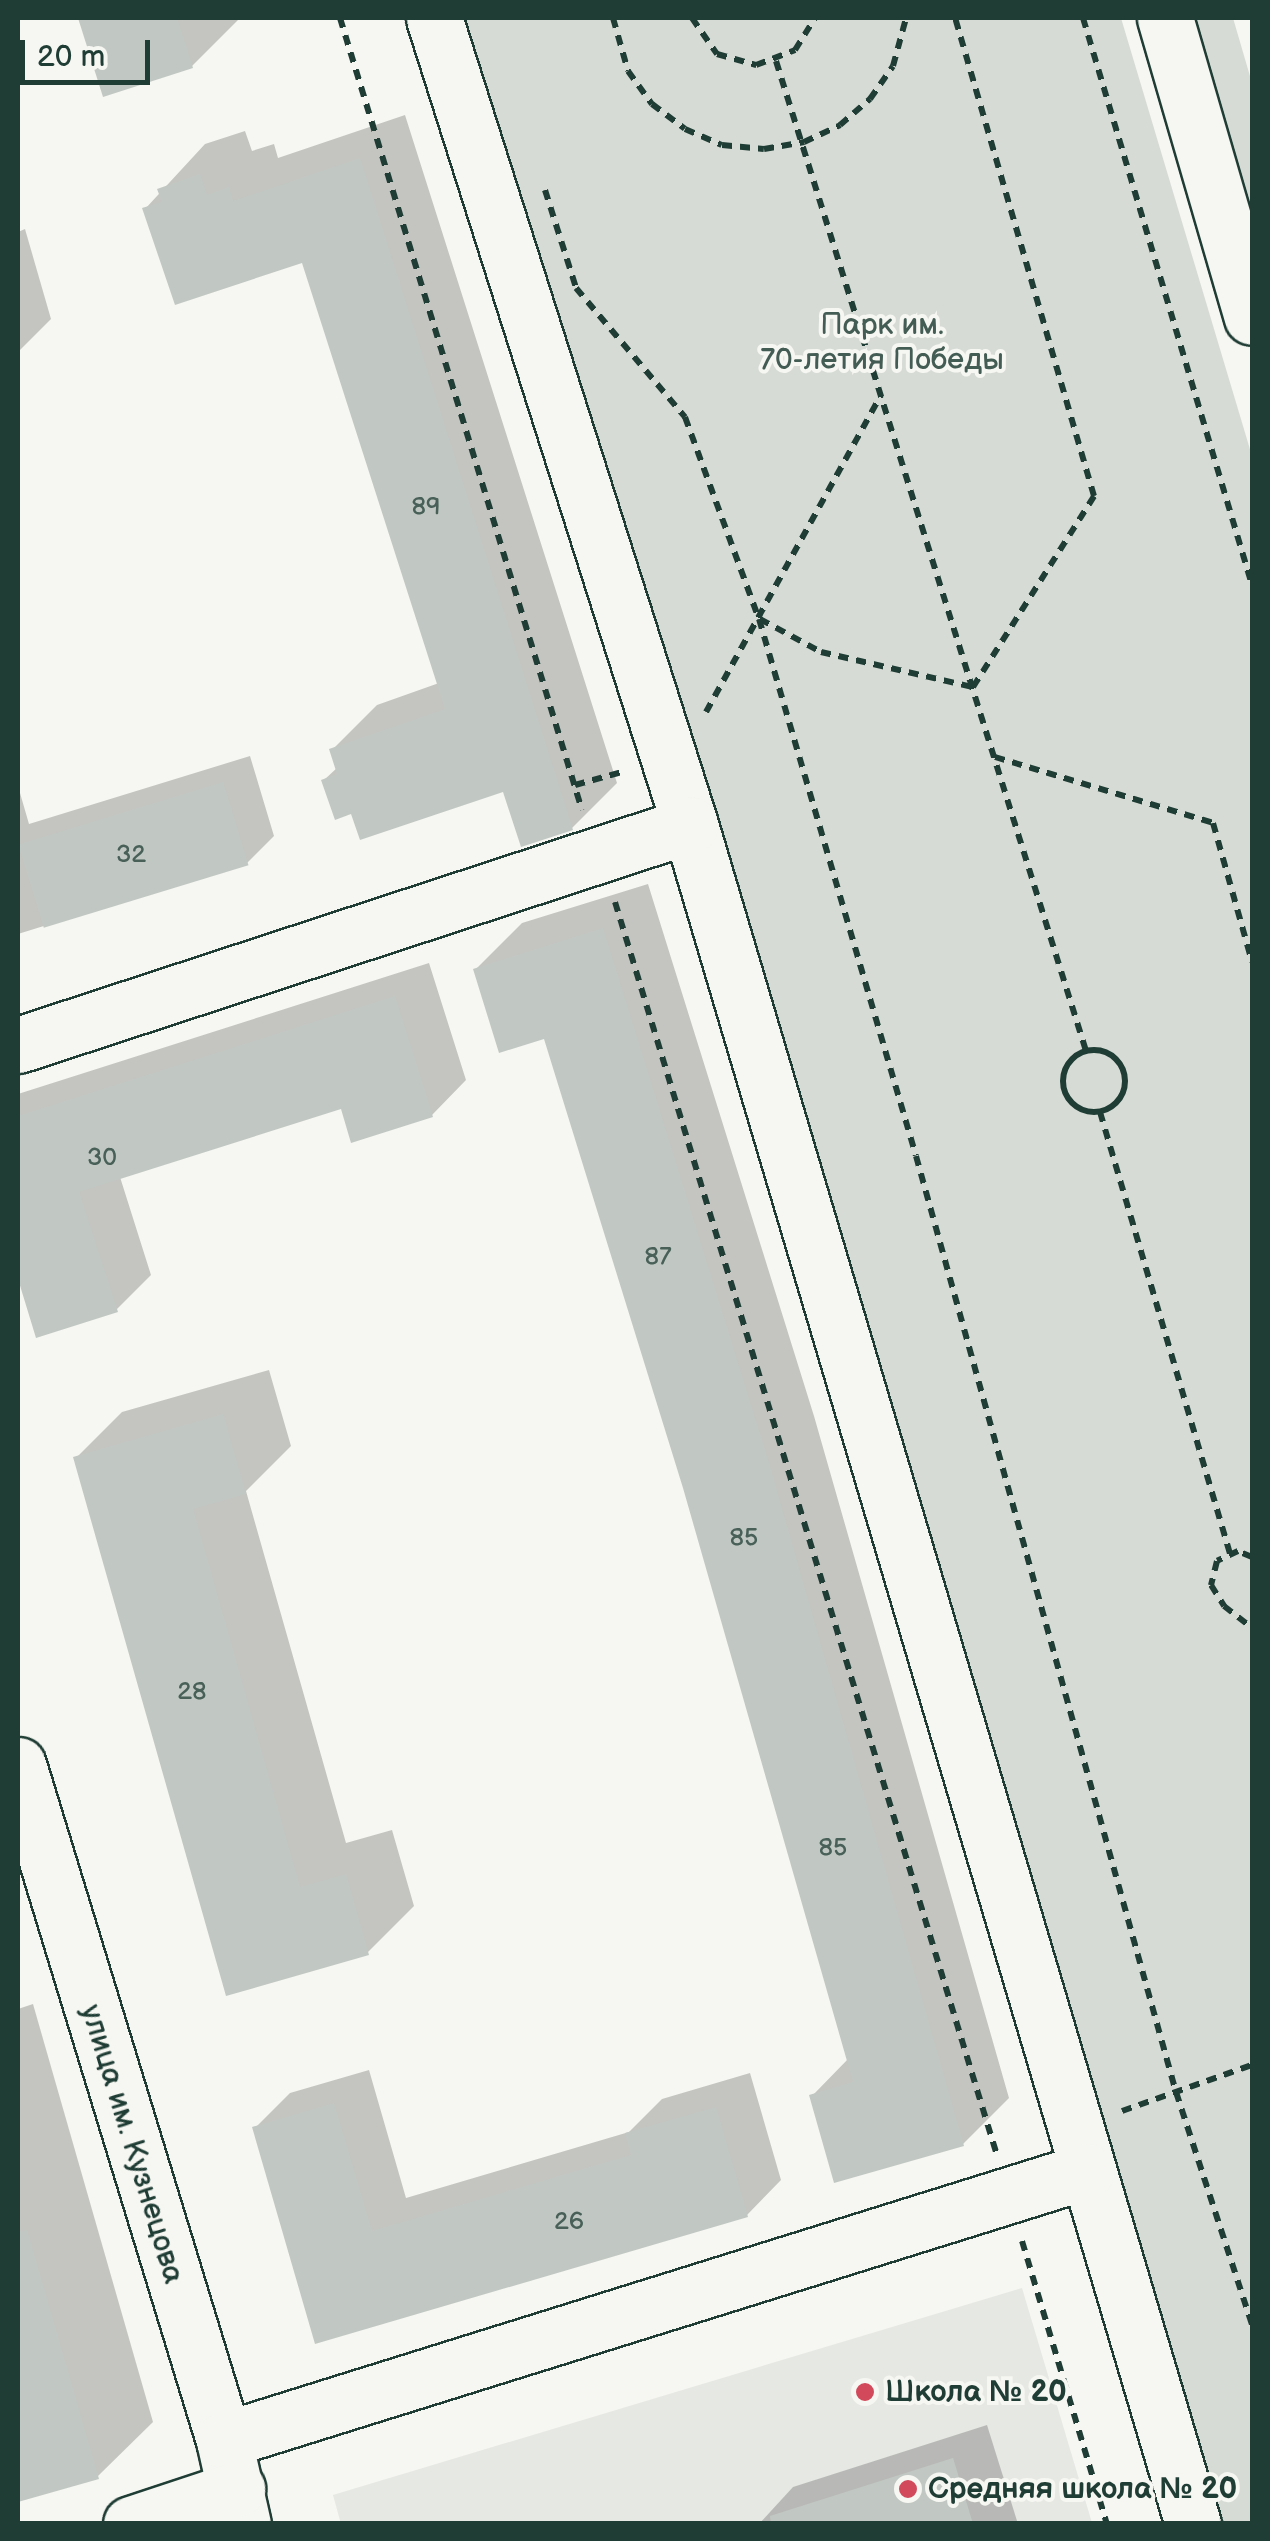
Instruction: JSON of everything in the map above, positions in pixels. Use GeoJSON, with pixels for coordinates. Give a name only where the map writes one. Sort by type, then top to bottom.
{"type":"FeatureCollection","features":[{"type":"Feature","properties":{"kind":"street"},"geometry":{"type":"LineString","coordinates":[[434,18],[690,825],[1193,2524]]}},
{"type":"Feature","properties":{"kind":"street"},"geometry":{"type":"LineString","coordinates":[[1165,18],[1252,317]]}},
{"type":"Feature","properties":{"kind":"street"},"geometry":{"type":"LineString","coordinates":[[18,1045],[690,825]]}},
{"type":"Feature","properties":{"kind":"street","name":"улица им. Кузнецова"},"geometry":{"type":"LineString","coordinates":[[18,1765],[38,1908],[234,2484]]}},
{"type":"Feature","properties":{"kind":"street"},"geometry":{"type":"LineString","coordinates":[[131,2524],[1008,2194],[1086,2171]]}},
{"type":"Feature","properties":{"kind":"path"},"geometry":{"type":"LineString","coordinates":[[340,18],[596,856],[632,944],[1107,2524]]}},
{"type":"Feature","properties":{"kind":"path"},"geometry":{"type":"LineString","coordinates":[[613,18],[628,71],[652,104],[685,129],[722,145],[764,150],[804,142],[840,125],[870,99],[893,66],[906,18]]}},
{"type":"Feature","properties":{"kind":"path"},"geometry":{"type":"LineString","coordinates":[[692,18],[717,54],[756,65],[776,61],[796,50],[815,18]]}},
{"type":"Feature","properties":{"kind":"path"},"geometry":{"type":"LineString","coordinates":[[956,18],[1094,496],[973,687]]}},
{"type":"Feature","properties":{"kind":"path"},"geometry":{"type":"LineString","coordinates":[[1083,18],[1252,585]]}},
{"type":"Feature","properties":{"kind":"path"},"geometry":{"type":"LineString","coordinates":[[776,61],[1086,1050]]}},
{"type":"Feature","properties":{"kind":"path"},"geometry":{"type":"LineString","coordinates":[[576,288],[686,417],[758,619],[916,1156],[1176,2092],[1252,2326]]}},
{"type":"Feature","properties":{"kind":"path"},"geometry":{"type":"LineString","coordinates":[[702,718],[882,394]]}},
{"type":"Feature","properties":{"kind":"path"},"geometry":{"type":"LineString","coordinates":[[758,619],[821,652],[973,687]]}},
{"type":"Feature","properties":{"kind":"path"},"geometry":{"type":"LineString","coordinates":[[994,756],[1213,823],[1252,962]]}},
{"type":"Feature","properties":{"kind":"path"},"geometry":{"type":"LineString","coordinates":[[1086,1050],[1114,1056],[1125,1074],[1118,1103],[1100,1112],[1079,1108],[1065,1093],[1068,1063],[1086,1050]]}},
{"type":"Feature","properties":{"kind":"path"},"geometry":{"type":"LineString","coordinates":[[1100,1112],[1230,1555]]}},
{"type":"Feature","properties":{"kind":"path"},"geometry":{"type":"LineString","coordinates":[[1252,1556],[1230,1555],[1216,1561],[1211,1585],[1224,1606],[1252,1623]]}},
{"type":"Feature","properties":{"kind":"path"},"geometry":{"type":"LineString","coordinates":[[1108,2116],[1252,2064]]}},
{"type":"Feature","properties":{"kind":"shaded area","name":"Школа № 20"},"geometry":{"type":"Polygon","coordinates":[[[1022,2288],[1092,2523],[341,2524],[333,2495],[1022,2288]]]}},
{"type":"Feature","properties":{"kind":"green space","name":"Парк им. 70-летия Победы"},"geometry":{"type":"Polygon","coordinates":[[[441,18],[1121,18],[1252,456],[1252,2523],[1200,2523],[441,18]]]}},
{"type":"Feature","properties":{"kind":"green space"},"geometry":{"type":"Polygon","coordinates":[[[1192,18],[1233,18],[1252,83],[1252,224],[1192,18]]]}},
{"type":"Feature","properties":{"kind":"building"},"geometry":{"type":"Polygon","coordinates":[[[78,18],[177,18],[193,68],[103,97],[78,18]]]}},
{"type":"Feature","properties":{"kind":"building"},"geometry":{"type":"Polygon","coordinates":[[[360,158],[573,830],[521,847],[503,792],[360,840],[351,814],[335,820],[321,780],[337,774],[329,749],[445,709],[302,263],[175,305],[142,208],[162,202],[157,189],[200,174],[207,195],[229,187],[233,201],[360,158]]]}},
{"type":"Feature","properties":{"kind":"building"},"geometry":{"type":"Polygon","coordinates":[[[223,782],[248,865],[44,928],[18,845],[223,782]]]}},
{"type":"Feature","properties":{"kind":"building"},"geometry":{"type":"Polygon","coordinates":[[[603,928],[769,1463],[964,2146],[834,2183],[809,2095],[853,2082],[683,1488],[544,1039],[499,1053],[473,969],[603,928]]]}},
{"type":"Feature","properties":{"kind":"building"},"geometry":{"type":"Polygon","coordinates":[[[395,996],[433,1117],[351,1143],[341,1109],[79,1192],[118,1312],[36,1338],[18,1279],[18,1116],[395,996]]]}},
{"type":"Feature","properties":{"kind":"building"},"geometry":{"type":"Polygon","coordinates":[[[223,1414],[246,1494],[193,1509],[300,1887],[346,1874],[369,1955],[226,1996],[73,1457],[223,1414]]]}},
{"type":"Feature","properties":{"kind":"building"},"geometry":{"type":"Polygon","coordinates":[[[334,2103],[372,2231],[631,2155],[625,2133],[716,2107],[748,2217],[315,2344],[252,2127],[334,2103]]]}},
{"type":"Feature","properties":{"kind":"building"},"geometry":{"type":"Polygon","coordinates":[[[27,2230],[99,2479],[18,2502],[18,2232],[27,2230]]]}},
{"type":"Feature","properties":{"kind":"building","name":"Средняя школа № 20"},"geometry":{"type":"Polygon","coordinates":[[[953,2458],[973,2524],[771,2524],[770,2516],[953,2458]]]}},
{"type":"Feature","properties":{"kind":"place","name":"Школа № 20"},"geometry":{"type":"Point","coordinates":[865,2392]}},
{"type":"Feature","properties":{"kind":"place","name":"Средняя школа № 20"},"geometry":{"type":"Point","coordinates":[908,2489]}}]}
